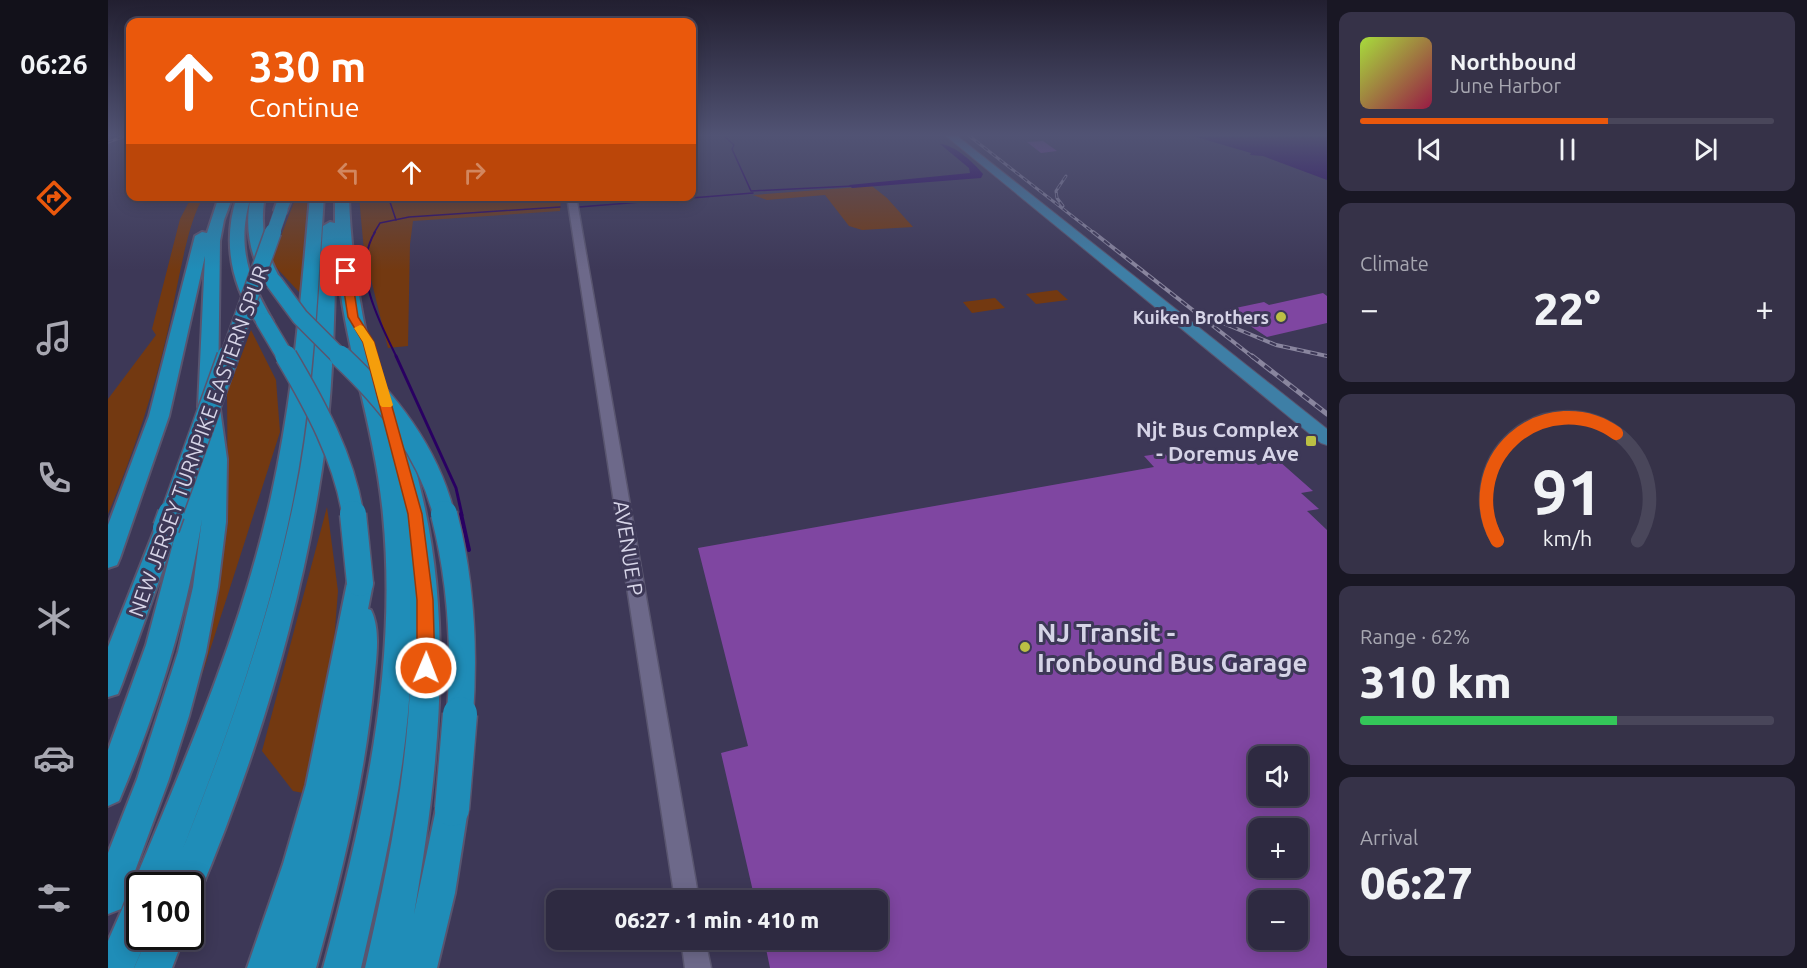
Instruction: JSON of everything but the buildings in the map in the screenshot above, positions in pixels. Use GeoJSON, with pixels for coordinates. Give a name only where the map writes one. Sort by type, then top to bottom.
{"type":"FeatureCollection","features":[{"type":"Feature","properties":{"kind":"highway"},"geometry":{"type":"LineString","coordinates":[[108,558],[159,416],[207,219],[221,201]]}},
{"type":"Feature","properties":{"kind":"highway"},"geometry":{"type":"LineString","coordinates":[[108,790],[149,679],[178,579],[191,518],[210,398],[213,241],[223,201]]}},
{"type":"Feature","properties":{"kind":"highway"},"geometry":{"type":"LineString","coordinates":[[243,201],[235,229],[236,257],[243,280],[264,321],[315,406],[337,452],[355,521],[360,583],[363,644],[349,754],[326,861],[297,968]]}},
{"type":"Feature","properties":{"kind":"highway"},"geometry":{"type":"LineString","coordinates":[[257,201],[254,219],[257,245],[274,282],[296,312],[383,399],[400,420],[424,460],[442,508],[456,565],[463,635],[461,719],[452,809],[436,893],[418,968]]}},
{"type":"Feature","properties":{"kind":"highway"},"geometry":{"type":"LineString","coordinates":[[156,872],[232,672],[259,586],[281,502],[296,420],[316,201]]}},
{"type":"Feature","properties":{"kind":"highway"},"geometry":{"type":"LineString","coordinates":[[191,872],[260,675],[300,525],[319,413],[331,201]]}},
{"type":"Feature","properties":{"kind":"highway"},"geometry":{"type":"LineString","coordinates":[[342,201],[345,263],[353,317],[384,450],[393,500],[398,559],[398,621],[392,716],[382,785],[342,968]]}},
{"type":"Feature","properties":{"kind":"highway","name":"NEW JERSEY TURNPIKE EASTERN SPUR"},"geometry":{"type":"LineString","coordinates":[[108,684],[137,593],[166,528],[283,203]]}},
{"type":"Feature","properties":{"kind":"highway"},"geometry":{"type":"LineString","coordinates":[[353,317],[368,342],[407,477],[418,533],[425,600],[426,683],[420,756],[407,851],[384,968]]}},
{"type":"Feature","properties":{"kind":"highway"},"geometry":{"type":"LineString","coordinates":[[108,896],[160,759],[200,614],[210,549],[215,477],[216,432],[210,398]]}},
{"type":"Feature","properties":{"kind":"highway"},"geometry":{"type":"LineString","coordinates":[[266,968],[298,871],[320,793],[334,730],[360,583]]}},
{"type":"Feature","properties":{"kind":"highway"},"geometry":{"type":"LineString","coordinates":[[108,653],[137,593]]}},
{"type":"Feature","properties":{"kind":"highway"},"geometry":{"type":"LineString","coordinates":[[115,968],[126,943]]}},
{"type":"Feature","properties":{"kind":"highway"},"geometry":{"type":"LineString","coordinates":[[153,968],[160,950]]}},
{"type":"Feature","properties":{"kind":"main road"},"geometry":{"type":"LineString","coordinates":[[1006,180],[1327,439]]}},
{"type":"Feature","properties":{"kind":"street","name":"AVENUE P"},"geometry":{"type":"LineString","coordinates":[[572,201],[685,890]]}},
{"type":"Feature","properties":{"kind":"street"},"geometry":{"type":"LineString","coordinates":[[695,950],[698,968]]}},
{"type":"Feature","properties":{"kind":"shaded area"},"geometry":{"type":"Polygon","coordinates":[[[898,180],[953,180],[852,188],[849,185],[898,180]]]}},
{"type":"Feature","properties":{"kind":"shaded area"},"geometry":{"type":"Polygon","coordinates":[[[872,186],[887,198],[913,227],[862,230],[849,226],[825,195],[767,200],[753,195],[872,186]]]}},
{"type":"Feature","properties":{"kind":"shaded area"},"geometry":{"type":"Polygon","coordinates":[[[189,201],[202,201],[187,240],[168,330],[149,400],[108,514],[108,399],[156,335],[152,329],[180,219],[189,201]]]}},
{"type":"Feature","properties":{"kind":"shaded area"},"geometry":{"type":"Polygon","coordinates":[[[294,201],[308,201],[300,293],[271,262],[294,201]]]}},
{"type":"Feature","properties":{"kind":"shaded area"},"geometry":{"type":"Polygon","coordinates":[[[359,201],[561,201],[560,211],[413,221],[410,244],[408,346],[388,348],[364,251],[359,201]]]}},
{"type":"Feature","properties":{"kind":"shaded area"},"geometry":{"type":"Polygon","coordinates":[[[1057,290],[1068,300],[1036,304],[1026,294],[1057,290]]]}},
{"type":"Feature","properties":{"kind":"shaded area"},"geometry":{"type":"Polygon","coordinates":[[[995,298],[1005,308],[972,313],[963,302],[995,298]]]}},
{"type":"Feature","properties":{"kind":"shaded area"},"geometry":{"type":"Polygon","coordinates":[[[251,330],[276,380],[280,432],[202,675],[228,521],[227,393],[251,330]]]}},
{"type":"Feature","properties":{"kind":"shaded area"},"geometry":{"type":"Polygon","coordinates":[[[327,507],[338,591],[334,642],[303,793],[293,791],[262,751],[327,507]]]}},
{"type":"Feature","properties":{"kind":"waterway"},"geometry":{"type":"LineString","coordinates":[[746,180],[751,191],[853,186]]}},
{"type":"Feature","properties":{"kind":"waterway"},"geometry":{"type":"LineString","coordinates":[[696,198],[753,193]]}},
{"type":"Feature","properties":{"kind":"waterway"},"geometry":{"type":"LineString","coordinates":[[390,201],[396,220]]}},
{"type":"Feature","properties":{"kind":"waterway"},"geometry":{"type":"LineString","coordinates":[[579,207],[654,201]]}},
{"type":"Feature","properties":{"kind":"waterway"},"geometry":{"type":"LineString","coordinates":[[396,220],[560,207]]}},
{"type":"Feature","properties":{"kind":"waterway"},"geometry":{"type":"LineString","coordinates":[[374,233],[380,223],[396,220]]}},
{"type":"Feature","properties":{"kind":"waterway"},"geometry":{"type":"LineString","coordinates":[[375,232],[368,247],[367,279],[376,312],[397,358]]}},
{"type":"Feature","properties":{"kind":"waterway"},"geometry":{"type":"LineString","coordinates":[[396,356],[456,488],[462,515]]}},
{"type":"Feature","properties":{"kind":"waterway"},"geometry":{"type":"LineString","coordinates":[[461,514],[469,550]]}},
{"type":"Feature","properties":{"kind":"railway"},"geometry":{"type":"LineString","coordinates":[[1026,180],[1094,233]]}},
{"type":"Feature","properties":{"kind":"railway"},"geometry":{"type":"LineString","coordinates":[[1063,180],[1056,191],[1057,198],[1063,206]]}},
{"type":"Feature","properties":{"kind":"railway"},"geometry":{"type":"LineString","coordinates":[[1093,232],[1254,358]]}},
{"type":"Feature","properties":{"kind":"railway"},"geometry":{"type":"LineString","coordinates":[[1218,321],[1276,345],[1327,356]]}},
{"type":"Feature","properties":{"kind":"railway"},"geometry":{"type":"LineString","coordinates":[[1252,356],[1327,414]]}},
{"type":"Feature","properties":{"kind":"slow traffic"},"geometry":{"type":"LineString","coordinates":[[360,328],[368,342],[387,405]]}},
{"type":"Feature","properties":{"kind":"place","name":"Kuiken Brothers"},"geometry":{"type":"Point","coordinates":[1281,317]}},
{"type":"Feature","properties":{"kind":"place","name":"Njt Bus Complex - Doremus Ave"},"geometry":{"type":"Point","coordinates":[1311,441]}},
{"type":"Feature","properties":{"kind":"place","name":"NJ Transit - Ironbound Bus Garage"},"geometry":{"type":"Point","coordinates":[1025,647]}},
{"type":"Feature","properties":{"kind":"route"},"geometry":{"type":"LineString","coordinates":[[346,271],[353,317],[368,342],[407,477],[415,514],[425,600],[426,668]]}}]}
